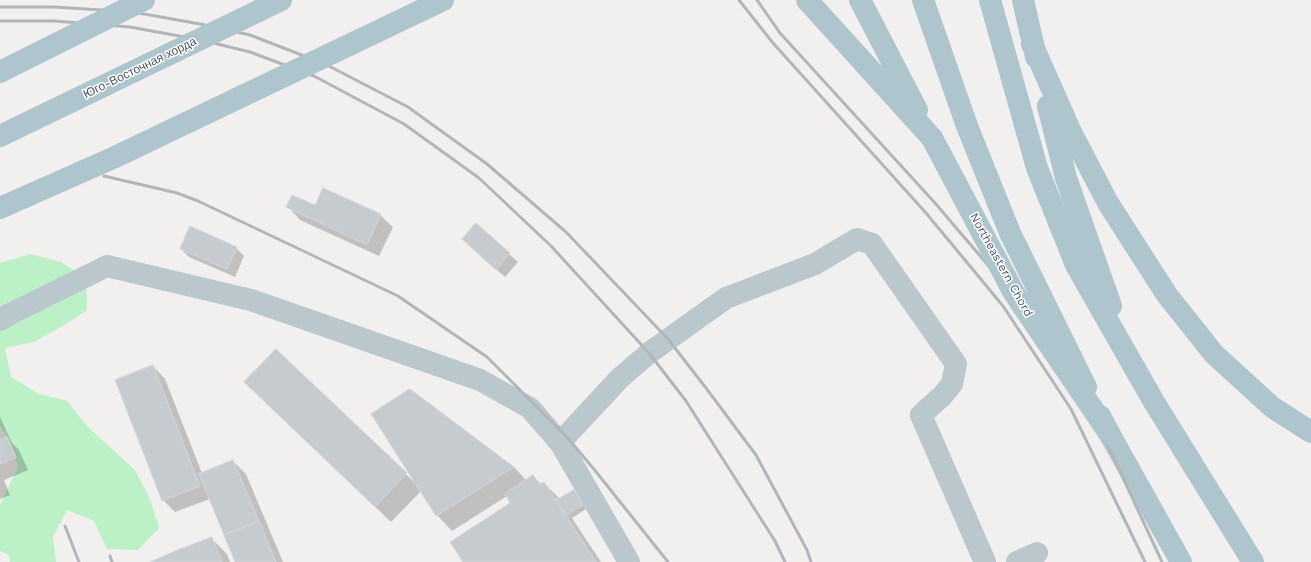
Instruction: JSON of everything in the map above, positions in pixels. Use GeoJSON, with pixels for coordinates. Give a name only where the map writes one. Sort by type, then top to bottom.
{"type":"FeatureCollection","features":[{"type":"Feature","properties":{"kind":"main road"},"geometry":{"type":"LineString","coordinates":[[0,72],[144,0]]}},
{"type":"Feature","properties":{"kind":"main road","name":"Юго-Восточная хорда"},"geometry":{"type":"LineString","coordinates":[[0,136],[281,0]]}},
{"type":"Feature","properties":{"kind":"main road"},"geometry":{"type":"LineString","coordinates":[[0,208],[113,158],[442,0]]}},
{"type":"Feature","properties":{"kind":"main road"},"geometry":{"type":"LineString","coordinates":[[806,0],[932,138]]}},
{"type":"Feature","properties":{"kind":"main road","name":"Northeastern Chord"},"geometry":{"type":"LineString","coordinates":[[860,0],[1014,294],[1109,433],[1181,562]]}},
{"type":"Feature","properties":{"kind":"main road"},"geometry":{"type":"LineString","coordinates":[[922,0],[967,126],[1010,233],[1109,433]]}},
{"type":"Feature","properties":{"kind":"main road"},"geometry":{"type":"LineString","coordinates":[[990,0],[1037,168],[1076,265],[1154,402],[1253,562]]}},
{"type":"Feature","properties":{"kind":"main road"},"geometry":{"type":"LineString","coordinates":[[1023,0],[1032,44],[1066,178],[1115,317],[1154,402]]}},
{"type":"Feature","properties":{"kind":"main road"},"geometry":{"type":"LineString","coordinates":[[1032,44],[1070,130],[1108,203],[1167,295],[1214,354],[1272,407],[1311,432]]}},
{"type":"Feature","properties":{"kind":"lane"},"geometry":{"type":"LineString","coordinates":[[561,444],[566,436],[620,378],[649,353],[726,298],[815,264],[857,240],[872,244],[956,364],[952,384],[942,396],[921,415],[985,562]]}},
{"type":"Feature","properties":{"kind":"lane"},"geometry":{"type":"LineString","coordinates":[[0,320],[107,266],[251,300],[480,380],[530,408],[561,444],[629,562]]}},
{"type":"Feature","properties":{"kind":"lane"},"geometry":{"type":"LineString","coordinates":[[1017,562],[1037,553]]}},
{"type":"Feature","properties":{"kind":"green space"},"geometry":{"type":"Polygon","coordinates":[[[30,254],[61,262],[86,279],[87,310],[34,342],[5,348],[11,377],[39,394],[67,401],[88,427],[135,470],[150,499],[159,528],[138,550],[107,549],[94,521],[67,510],[53,537],[56,562],[10,562],[9,555],[0,551],[0,505],[18,467],[9,439],[0,426],[0,263],[30,254]]]}},
{"type":"Feature","properties":{"kind":"building"},"geometry":{"type":"Polygon","coordinates":[[[323,188],[381,214],[367,245],[286,207],[292,195],[315,205],[323,188]]]}},
{"type":"Feature","properties":{"kind":"building"},"geometry":{"type":"Polygon","coordinates":[[[476,223],[510,253],[496,270],[462,239],[476,223]]]}},
{"type":"Feature","properties":{"kind":"building"},"geometry":{"type":"Polygon","coordinates":[[[190,226],[237,247],[227,269],[180,249],[190,226]]]}},
{"type":"Feature","properties":{"kind":"building"},"geometry":{"type":"Polygon","coordinates":[[[276,349],[407,473],[375,507],[244,382],[276,349]]]}},
{"type":"Feature","properties":{"kind":"building"},"geometry":{"type":"Polygon","coordinates":[[[153,365],[200,486],[162,501],[115,380],[153,365]]]}},
{"type":"Feature","properties":{"kind":"building"},"geometry":{"type":"Polygon","coordinates":[[[410,389],[514,467],[436,516],[371,414],[410,389]]]}},
{"type":"Feature","properties":{"kind":"building"},"geometry":{"type":"Polygon","coordinates":[[[7,437],[16,457],[0,464],[0,440],[7,437]]]}},
{"type":"Feature","properties":{"kind":"building"},"geometry":{"type":"Polygon","coordinates":[[[233,460],[259,521],[224,535],[199,474],[233,460]]]}},
{"type":"Feature","properties":{"kind":"building"},"geometry":{"type":"Polygon","coordinates":[[[533,475],[540,484],[544,482],[596,562],[463,562],[450,542],[510,503],[505,494],[533,475]]]}},
{"type":"Feature","properties":{"kind":"building"},"geometry":{"type":"Polygon","coordinates":[[[574,490],[583,505],[566,515],[556,500],[574,490]]]}},
{"type":"Feature","properties":{"kind":"building"},"geometry":{"type":"Polygon","coordinates":[[[259,521],[276,562],[235,562],[224,535],[259,521]]]}},
{"type":"Feature","properties":{"kind":"building"},"geometry":{"type":"Polygon","coordinates":[[[212,537],[222,562],[150,562],[175,551],[212,537]]]}},
{"type":"Feature","properties":{"kind":"railway"},"geometry":{"type":"LineString","coordinates":[[739,0],[773,43],[926,213],[1003,306],[1071,409],[1145,562]]}},
{"type":"Feature","properties":{"kind":"railway"},"geometry":{"type":"LineString","coordinates":[[757,0],[780,33],[935,203],[1010,291],[1086,398],[1162,562]]}},
{"type":"Feature","properties":{"kind":"railway"},"geometry":{"type":"LineString","coordinates":[[0,7],[54,7],[133,12],[250,35],[325,64],[408,107],[487,164],[566,232],[668,339],[756,455],[807,550],[811,562]]}},
{"type":"Feature","properties":{"kind":"railway"},"geometry":{"type":"LineString","coordinates":[[0,21],[55,21],[130,27],[201,40],[250,52],[314,76],[404,124],[479,178],[551,246],[649,353],[686,401],[775,541],[785,562]]}},
{"type":"Feature","properties":{"kind":"railway"},"geometry":{"type":"LineString","coordinates":[[104,176],[177,193],[198,201],[398,296],[487,357],[566,436],[668,562]]}},
{"type":"Feature","properties":{"kind":"railway"},"geometry":{"type":"LineString","coordinates":[[65,526],[79,562]]}},
{"type":"Feature","properties":{"kind":"railway"},"geometry":{"type":"LineString","coordinates":[[110,556],[112,562]]}}]}
